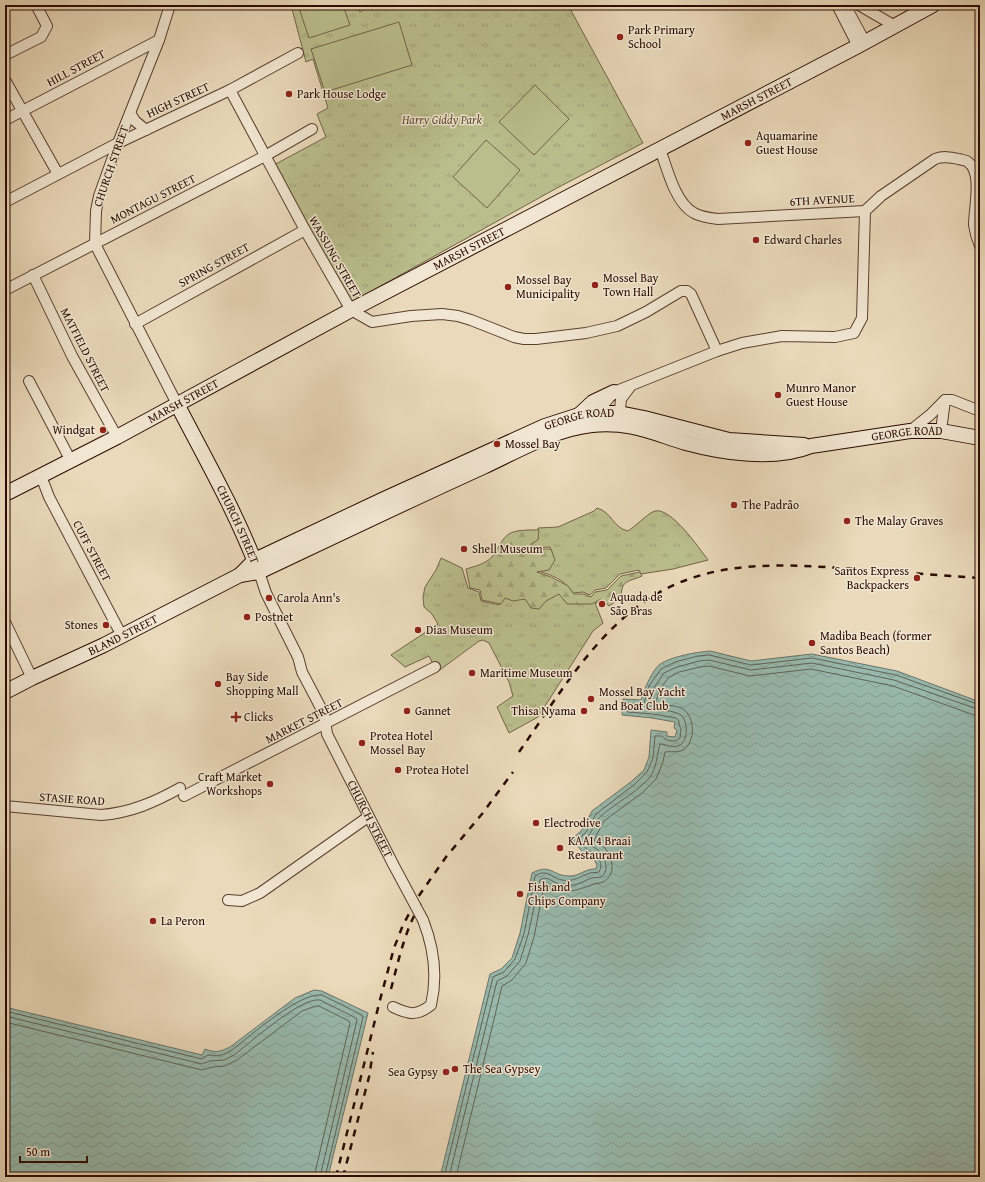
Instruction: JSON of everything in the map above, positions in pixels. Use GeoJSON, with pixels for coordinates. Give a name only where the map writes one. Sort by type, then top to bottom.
{"type":"FeatureCollection","features":[{"type":"Feature","properties":{"kind":"street"},"geometry":{"type":"LineString","coordinates":[[5,55],[41,37],[47,26],[36,5]]}},
{"type":"Feature","properties":{"kind":"street","name":"CHURCH STREET"},"geometry":{"type":"LineString","coordinates":[[170,5],[159,40],[118,143],[99,196],[96,211],[95,244],[219,484],[257,566],[266,593],[298,657],[302,672],[324,714],[327,734],[423,920],[429,936],[435,963],[434,991],[431,1005],[422,1012],[416,1014],[393,1007]]}},
{"type":"Feature","properties":{"kind":"street"},"geometry":{"type":"LineString","coordinates":[[837,5],[862,44]]}},
{"type":"Feature","properties":{"kind":"street"},"geometry":{"type":"LineString","coordinates":[[845,5],[862,44]]}},
{"type":"Feature","properties":{"kind":"street"},"geometry":{"type":"LineString","coordinates":[[859,5],[895,26]]}},
{"type":"Feature","properties":{"kind":"street","name":"MARSH STREET"},"geometry":{"type":"LineString","coordinates":[[5,494],[117,437],[351,310],[862,44],[933,5]]}},
{"type":"Feature","properties":{"kind":"street"},"geometry":{"type":"LineString","coordinates":[[913,16],[945,5]]}},
{"type":"Feature","properties":{"kind":"street","name":"HILL STREET"},"geometry":{"type":"LineString","coordinates":[[5,120],[159,40]]}},
{"type":"Feature","properties":{"kind":"street","name":"HIGH STREET"},"geometry":{"type":"LineString","coordinates":[[5,202],[118,143],[230,90],[298,53]]}},
{"type":"Feature","properties":{"kind":"street"},"geometry":{"type":"LineString","coordinates":[[5,80],[58,174]]}},
{"type":"Feature","properties":{"kind":"street","name":"WASSUNG STREET"},"geometry":{"type":"LineString","coordinates":[[230,90],[305,230],[351,310],[372,322],[442,314],[458,316],[484,324],[514,337],[536,339],[601,330],[617,326],[681,292],[687,291],[691,294],[717,351]]}},
{"type":"Feature","properties":{"kind":"street"},"geometry":{"type":"LineString","coordinates":[[130,113],[135,121],[146,130]]}},
{"type":"Feature","properties":{"kind":"street","name":"MONTAGU STREET"},"geometry":{"type":"LineString","coordinates":[[5,290],[265,156],[312,129]]}},
{"type":"Feature","properties":{"kind":"street","name":"6TH AVENUE"},"geometry":{"type":"LineString","coordinates":[[660,149],[672,182],[683,204],[692,212],[702,217],[718,219],[865,211],[881,196],[934,159],[943,156],[968,161],[973,167],[977,176],[974,225],[976,237],[980,246]]}},
{"type":"Feature","properties":{"kind":"street"},"geometry":{"type":"LineString","coordinates":[[579,415],[593,402],[614,392],[717,351],[742,343],[782,336],[835,337],[854,333],[862,318],[865,211]]}},
{"type":"Feature","properties":{"kind":"street","name":"SPRING STREET"},"geometry":{"type":"LineString","coordinates":[[135,324],[305,230]]}},
{"type":"Feature","properties":{"kind":"street","name":"MATFIELD STREET"},"geometry":{"type":"LineString","coordinates":[[33,275],[72,356],[117,437]]}},
{"type":"Feature","properties":{"kind":"street"},"geometry":{"type":"LineString","coordinates":[[28,381],[71,461]]}},
{"type":"Feature","properties":{"kind":"street"},"geometry":{"type":"LineString","coordinates":[[619,419],[621,399],[631,386]]}},
{"type":"Feature","properties":{"kind":"street"},"geometry":{"type":"LineString","coordinates":[[601,418],[604,404],[614,392]]}},
{"type":"Feature","properties":{"kind":"street"},"geometry":{"type":"LineString","coordinates":[[910,431],[930,415],[945,400],[952,400],[980,411]]}},
{"type":"Feature","properties":{"kind":"street"},"geometry":{"type":"LineString","coordinates":[[941,431],[945,400]]}},
{"type":"Feature","properties":{"kind":"street","name":"GEORGE ROAD"},"geometry":{"type":"LineString","coordinates":[[257,566],[384,499],[545,426],[579,415],[619,419],[641,428],[685,442],[728,453],[745,454],[786,453],[799,451],[811,446],[910,431],[941,431],[980,438]]}},
{"type":"Feature","properties":{"kind":"street","name":"GEORGE ROAD"},"geometry":{"type":"LineString","coordinates":[[257,566],[549,436],[601,418]]}},
{"type":"Feature","properties":{"kind":"street","name":"CUFF STREET"},"geometry":{"type":"LineString","coordinates":[[42,476],[49,497],[122,636]]}},
{"type":"Feature","properties":{"kind":"street","name":"BLAND STREET"},"geometry":{"type":"LineString","coordinates":[[5,692],[122,636],[257,566]]}},
{"type":"Feature","properties":{"kind":"street"},"geometry":{"type":"LineString","coordinates":[[5,622],[32,678]]}},
{"type":"Feature","properties":{"kind":"street","name":"MARKET STREET"},"geometry":{"type":"LineString","coordinates":[[182,792],[326,724],[435,668]]}},
{"type":"Feature","properties":{"kind":"street","name":"STASIE ROAD"},"geometry":{"type":"LineString","coordinates":[[5,806],[101,815],[117,813],[146,805],[182,792]]}},
{"type":"Feature","properties":{"kind":"street"},"geometry":{"type":"LineString","coordinates":[[228,900],[242,901],[260,893],[368,816]]}},
{"type":"Feature","properties":{"kind":"green space","name":"Harry Giddy Park"},"geometry":{"type":"Polygon","coordinates":[[[291,5],[356,5],[360,12],[372,5],[568,5],[643,143],[557,188],[350,303],[272,166],[326,137],[317,114],[328,108],[313,59],[306,62],[291,5]]]}},
{"type":"Feature","properties":{"kind":"green space"},"geometry":{"type":"Polygon","coordinates":[[[298,5],[343,5],[350,25],[309,38],[298,5]]]}},
{"type":"Feature","properties":{"kind":"green space"},"geometry":{"type":"Polygon","coordinates":[[[399,22],[412,65],[325,92],[311,49],[399,22]]]}},
{"type":"Feature","properties":{"kind":"green space"},"geometry":{"type":"Polygon","coordinates":[[[535,85],[569,119],[534,155],[499,122],[535,85]]]}},
{"type":"Feature","properties":{"kind":"green space"},"geometry":{"type":"Polygon","coordinates":[[[486,140],[520,170],[487,208],[453,177],[486,140]]]}},
{"type":"Feature","properties":{"kind":"green space"},"geometry":{"type":"Polygon","coordinates":[[[597,508],[606,513],[619,527],[628,531],[652,512],[662,511],[669,515],[684,530],[708,560],[673,569],[641,574],[639,570],[620,574],[606,588],[595,590],[590,595],[583,592],[573,593],[561,580],[535,570],[554,558],[550,547],[532,548],[530,543],[537,539],[538,528],[558,527],[594,511],[597,508]]]}},
{"type":"Feature","properties":{"kind":"green space"},"geometry":{"type":"Polygon","coordinates":[[[539,530],[538,540],[531,544],[533,549],[551,549],[555,560],[549,570],[537,572],[551,577],[568,586],[574,594],[584,594],[591,597],[595,592],[607,590],[621,576],[640,572],[642,576],[626,582],[622,588],[621,598],[609,606],[601,599],[592,604],[567,604],[559,594],[546,601],[539,609],[531,608],[525,599],[513,601],[505,598],[501,604],[482,600],[480,590],[470,588],[466,569],[489,559],[510,533],[539,530]]]}},
{"type":"Feature","properties":{"kind":"green space"},"geometry":{"type":"Polygon","coordinates":[[[441,558],[462,568],[468,588],[479,592],[481,601],[499,605],[502,593],[545,599],[559,592],[567,602],[601,597],[607,604],[595,603],[603,623],[593,631],[538,717],[509,733],[497,707],[513,696],[509,682],[489,643],[483,640],[479,641],[437,672],[429,656],[405,667],[391,655],[438,624],[432,614],[424,607],[423,597],[425,587],[436,570],[441,558]]]}},
{"type":"Feature","properties":{"kind":"water"},"geometry":{"type":"Polygon","coordinates":[[[710,651],[751,661],[812,654],[897,671],[980,702],[980,1177],[440,1177],[490,974],[501,969],[512,958],[520,933],[532,873],[544,869],[570,876],[596,869],[597,865],[592,856],[585,855],[572,839],[582,830],[592,811],[632,781],[644,770],[649,757],[651,730],[667,732],[667,736],[675,737],[677,730],[674,728],[675,722],[622,715],[623,699],[641,700],[652,675],[661,663],[682,656],[710,651]]]}},
{"type":"Feature","properties":{"kind":"water"},"geometry":{"type":"Polygon","coordinates":[[[314,990],[322,991],[368,1013],[328,1177],[5,1177],[5,1007],[202,1055],[205,1049],[218,1051],[230,1047],[295,998],[314,990]]]}},
{"type":"Feature","properties":{"kind":"railway"},"geometry":{"type":"LineString","coordinates":[[519,752],[566,684],[604,636],[646,601],[673,585],[701,575],[730,569],[760,566],[823,567],[980,578]]}},
{"type":"Feature","properties":{"kind":"railway"},"geometry":{"type":"LineString","coordinates":[[336,1177],[380,1000],[394,948],[403,925],[418,897],[446,857],[482,814],[513,772]]}},
{"type":"Feature","properties":{"kind":"railway"},"geometry":{"type":"LineString","coordinates":[[391,989],[407,933],[422,901]]}},
{"type":"Feature","properties":{"kind":"railway"},"geometry":{"type":"LineString","coordinates":[[343,1177],[369,1077],[373,1052]]}},
{"type":"Feature","properties":{"kind":"place","name":"Park Primary School"},"geometry":{"type":"Point","coordinates":[620,37]}},
{"type":"Feature","properties":{"kind":"place","name":"Park House Lodge"},"geometry":{"type":"Point","coordinates":[289,94]}},
{"type":"Feature","properties":{"kind":"place","name":"Aquamarine Guest House"},"geometry":{"type":"Point","coordinates":[748,143]}},
{"type":"Feature","properties":{"kind":"place","name":"Edward Charles"},"geometry":{"type":"Point","coordinates":[756,240]}},
{"type":"Feature","properties":{"kind":"place","name":"Mossel Bay Town Hall"},"geometry":{"type":"Point","coordinates":[595,285]}},
{"type":"Feature","properties":{"kind":"place","name":"Mossel Bay Municipality"},"geometry":{"type":"Point","coordinates":[508,287]}},
{"type":"Feature","properties":{"kind":"place","name":"Munro Manor Guest House"},"geometry":{"type":"Point","coordinates":[778,395]}},
{"type":"Feature","properties":{"kind":"place","name":"Windgat"},"geometry":{"type":"Point","coordinates":[103,430]}},
{"type":"Feature","properties":{"kind":"place","name":"Mossel Bay"},"geometry":{"type":"Point","coordinates":[497,444]}},
{"type":"Feature","properties":{"kind":"place","name":"The Padrão"},"geometry":{"type":"Point","coordinates":[734,505]}},
{"type":"Feature","properties":{"kind":"place","name":"The Malay Graves"},"geometry":{"type":"Point","coordinates":[847,521]}},
{"type":"Feature","properties":{"kind":"place","name":"Shell Museum"},"geometry":{"type":"Point","coordinates":[464,549]}},
{"type":"Feature","properties":{"kind":"place","name":"Santos Express Backpackers"},"geometry":{"type":"Point","coordinates":[917,578]}},
{"type":"Feature","properties":{"kind":"place","name":"Carola Ann's"},"geometry":{"type":"Point","coordinates":[269,598]}},
{"type":"Feature","properties":{"kind":"place","name":"Aquada de São Bras"},"geometry":{"type":"Point","coordinates":[602,604]}},
{"type":"Feature","properties":{"kind":"place","name":"Postnet"},"geometry":{"type":"Point","coordinates":[247,617]}},
{"type":"Feature","properties":{"kind":"place","name":"Stones"},"geometry":{"type":"Point","coordinates":[106,625]}},
{"type":"Feature","properties":{"kind":"place","name":"Dias Museum"},"geometry":{"type":"Point","coordinates":[418,630]}},
{"type":"Feature","properties":{"kind":"place","name":"Madiba Beach (former Santos Beach)"},"geometry":{"type":"Point","coordinates":[812,643]}},
{"type":"Feature","properties":{"kind":"place","name":"Maritime Museum"},"geometry":{"type":"Point","coordinates":[472,673]}},
{"type":"Feature","properties":{"kind":"place","name":"Bay Side Shopping Mall"},"geometry":{"type":"Point","coordinates":[218,684]}},
{"type":"Feature","properties":{"kind":"place","name":"Mossel Bay Yacht and Boat Club"},"geometry":{"type":"Point","coordinates":[591,699]}},
{"type":"Feature","properties":{"kind":"place","name":"Gannet"},"geometry":{"type":"Point","coordinates":[407,711]}},
{"type":"Feature","properties":{"kind":"place","name":"Thisa Nyama"},"geometry":{"type":"Point","coordinates":[584,711]}},
{"type":"Feature","properties":{"kind":"place","name":"Clicks"},"geometry":{"type":"Point","coordinates":[236,717]}},
{"type":"Feature","properties":{"kind":"place","name":"Protea Hotel Mossel Bay"},"geometry":{"type":"Point","coordinates":[362,743]}},
{"type":"Feature","properties":{"kind":"place","name":"Protea Hotel"},"geometry":{"type":"Point","coordinates":[398,770]}},
{"type":"Feature","properties":{"kind":"place","name":"Craft Market Workshops"},"geometry":{"type":"Point","coordinates":[270,784]}},
{"type":"Feature","properties":{"kind":"place","name":"Electrodive"},"geometry":{"type":"Point","coordinates":[536,823]}},
{"type":"Feature","properties":{"kind":"place","name":"KAAI 4 Braai Restaurant"},"geometry":{"type":"Point","coordinates":[560,848]}},
{"type":"Feature","properties":{"kind":"place","name":"Fish and Chips Company"},"geometry":{"type":"Point","coordinates":[520,894]}},
{"type":"Feature","properties":{"kind":"place","name":"La Peron"},"geometry":{"type":"Point","coordinates":[153,921]}},
{"type":"Feature","properties":{"kind":"place","name":"The Sea Gypsey"},"geometry":{"type":"Point","coordinates":[455,1069]}},
{"type":"Feature","properties":{"kind":"place","name":"Sea Gypsy"},"geometry":{"type":"Point","coordinates":[446,1072]}}]}
